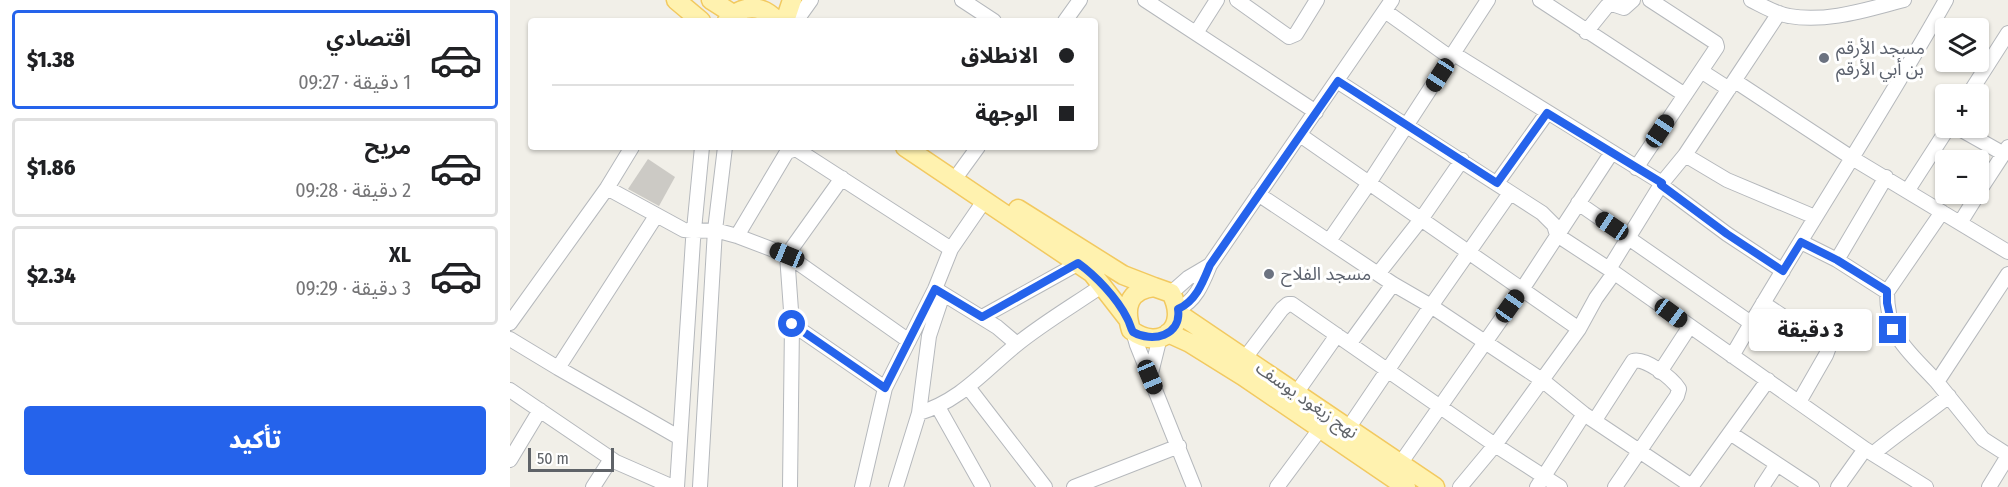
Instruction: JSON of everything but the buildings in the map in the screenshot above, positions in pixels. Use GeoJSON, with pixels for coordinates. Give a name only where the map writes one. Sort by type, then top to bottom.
{"type":"FeatureCollection","features":[{"type":"Feature","properties":{"kind":"main road"},"geometry":{"type":"LineString","coordinates":[[676,0],[697,18]]}},
{"type":"Feature","properties":{"kind":"main road"},"geometry":{"type":"LineString","coordinates":[[711,0],[743,8],[762,9],[774,18]]}},
{"type":"Feature","properties":{"kind":"main road"},"geometry":{"type":"LineString","coordinates":[[786,18],[792,0]]}},
{"type":"Feature","properties":{"kind":"main road"},"geometry":{"type":"LineString","coordinates":[[910,150],[958,176],[1123,275],[1154,287],[1176,306],[1176,324],[1164,335],[1146,338],[1130,325],[1103,285],[1092,273],[984,201],[958,176],[928,150]]}},
{"type":"Feature","properties":{"kind":"main road"},"geometry":{"type":"LineString","coordinates":[[1130,325],[1127,310],[1133,296],[1146,288],[1154,287]]}},
{"type":"Feature","properties":{"kind":"main road","name":"نهج زيغود يوسف"},"geometry":{"type":"LineString","coordinates":[[1176,306],[1245,358],[1297,392],[1343,435],[1406,487]]}},
{"type":"Feature","properties":{"kind":"main road","name":"نهج زيغود يوسف"},"geometry":{"type":"LineString","coordinates":[[1164,335],[1190,343],[1320,429],[1343,435],[1400,464],[1435,487]]}},
{"type":"Feature","properties":{"kind":"street"},"geometry":{"type":"LineString","coordinates":[[798,18],[811,0]]}},
{"type":"Feature","properties":{"kind":"street"},"geometry":{"type":"LineString","coordinates":[[962,0],[989,18]]}},
{"type":"Feature","properties":{"kind":"street"},"geometry":{"type":"LineString","coordinates":[[1067,18],[1080,0]]}},
{"type":"Feature","properties":{"kind":"street"},"geometry":{"type":"LineString","coordinates":[[1145,0],[1316,111]]}},
{"type":"Feature","properties":{"kind":"street"},"geometry":{"type":"LineString","coordinates":[[1196,33],[1217,0]]}},
{"type":"Feature","properties":{"kind":"street"},"geometry":{"type":"LineString","coordinates":[[1237,0],[1288,37],[1296,33],[1317,0]]}},
{"type":"Feature","properties":{"kind":"street"},"geometry":{"type":"LineString","coordinates":[[1329,241],[1488,0]]}},
{"type":"Feature","properties":{"kind":"street"},"geometry":{"type":"LineString","coordinates":[[1540,0],[1685,95]]}},
{"type":"Feature","properties":{"kind":"street"},"geometry":{"type":"LineString","coordinates":[[1586,32],[1607,6],[1612,4],[1624,8],[1633,0]]}},
{"type":"Feature","properties":{"kind":"street"},"geometry":{"type":"LineString","coordinates":[[1636,168],[1717,47],[1716,43],[1650,0]]}},
{"type":"Feature","properties":{"kind":"street"},"geometry":{"type":"LineString","coordinates":[[1751,0],[1779,13],[1811,18],[1904,0]]}},
{"type":"Feature","properties":{"kind":"street"},"geometry":{"type":"LineString","coordinates":[[1732,356],[1915,56],[1946,0]]}},
{"type":"Feature","properties":{"kind":"street"},"geometry":{"type":"LineString","coordinates":[[1176,306],[1191,301],[1210,265],[1388,6],[1452,56],[1612,152],[1783,271]]}},
{"type":"Feature","properties":{"kind":"street"},"geometry":{"type":"LineString","coordinates":[[1460,487],[1495,444],[1579,329],[1628,237],[1661,184],[1684,155],[1779,13]]}},
{"type":"Feature","properties":{"kind":"street"},"geometry":{"type":"LineString","coordinates":[[1977,84],[2002,55],[2008,33]]}},
{"type":"Feature","properties":{"kind":"street"},"geometry":{"type":"LineString","coordinates":[[1701,71],[1732,85],[2008,252]]}},
{"type":"Feature","properties":{"kind":"street"},"geometry":{"type":"LineString","coordinates":[[1338,81],[1542,213],[1554,225],[1557,235],[1918,485]]}},
{"type":"Feature","properties":{"kind":"street"},"geometry":{"type":"LineString","coordinates":[[1497,183],[1547,113]]}},
{"type":"Feature","properties":{"kind":"street"},"geometry":{"type":"LineString","coordinates":[[1300,135],[1579,329]]}},
{"type":"Feature","properties":{"kind":"street"},"geometry":{"type":"LineString","coordinates":[[1908,190],[1942,138]]}},
{"type":"Feature","properties":{"kind":"street"},"geometry":{"type":"LineString","coordinates":[[1979,138],[2006,151],[1989,176]]}},
{"type":"Feature","properties":{"kind":"street"},"geometry":{"type":"LineString","coordinates":[[510,323],[607,188],[630,150]]}},
{"type":"Feature","properties":{"kind":"street"},"geometry":{"type":"LineString","coordinates":[[510,390],[611,459],[675,487],[702,150]]}},
{"type":"Feature","properties":{"kind":"street"},"geometry":{"type":"LineString","coordinates":[[700,487],[715,230],[725,150]]}},
{"type":"Feature","properties":{"kind":"street"},"geometry":{"type":"LineString","coordinates":[[737,236],[787,152],[796,150],[951,249]]}},
{"type":"Feature","properties":{"kind":"street"},"geometry":{"type":"LineString","coordinates":[[958,176],[973,150]]}},
{"type":"Feature","properties":{"kind":"street"},"geometry":{"type":"LineString","coordinates":[[1400,464],[1523,288],[1612,152]]}},
{"type":"Feature","properties":{"kind":"street"},"geometry":{"type":"LineString","coordinates":[[1684,155],[1727,180],[1815,217]]}},
{"type":"Feature","properties":{"kind":"street"},"geometry":{"type":"LineString","coordinates":[[1378,274],[1422,218],[1462,160]]}},
{"type":"Feature","properties":{"kind":"street"},"geometry":{"type":"LineString","coordinates":[[1837,260],[1886,177]]}},
{"type":"Feature","properties":{"kind":"street"},"geometry":{"type":"LineString","coordinates":[[790,487],[792,324],[787,255],[842,178]]}},
{"type":"Feature","properties":{"kind":"street"},"geometry":{"type":"LineString","coordinates":[[607,188],[684,230],[715,230],[787,255],[909,341]]}},
{"type":"Feature","properties":{"kind":"street"},"geometry":{"type":"LineString","coordinates":[[1343,435],[1510,193]]}},
{"type":"Feature","properties":{"kind":"street"},"geometry":{"type":"LineString","coordinates":[[1258,194],[1542,380],[1590,417],[1692,487],[1768,380]]}},
{"type":"Feature","properties":{"kind":"street"},"geometry":{"type":"LineString","coordinates":[[896,487],[919,413],[929,336],[951,249],[984,201]]}},
{"type":"Feature","properties":{"kind":"street"},"geometry":{"type":"LineString","coordinates":[[1578,203],[1751,323]]}},
{"type":"Feature","properties":{"kind":"street"},"geometry":{"type":"LineString","coordinates":[[1960,223],[1971,204]]}},
{"type":"Feature","properties":{"kind":"street"},"geometry":{"type":"LineString","coordinates":[[1942,212],[1887,291],[1887,303],[1893,330],[1908,352],[1937,382],[1983,439],[2008,456],[1989,487]]}},
{"type":"Feature","properties":{"kind":"street"},"geometry":{"type":"LineString","coordinates":[[558,368],[656,216]]}},
{"type":"Feature","properties":{"kind":"street"},"geometry":{"type":"LineString","coordinates":[[1801,242],[1837,260],[1887,291]]}},
{"type":"Feature","properties":{"kind":"street"},"geometry":{"type":"LineString","coordinates":[[982,317],[1078,263]]}},
{"type":"Feature","properties":{"kind":"street"},"geometry":{"type":"LineString","coordinates":[[1176,306],[1188,278],[1210,265]]}},
{"type":"Feature","properties":{"kind":"street"},"geometry":{"type":"LineString","coordinates":[[1937,382],[2008,274]]}},
{"type":"Feature","properties":{"kind":"street"},"geometry":{"type":"LineString","coordinates":[[1350,343],[1393,284]]}},
{"type":"Feature","properties":{"kind":"street"},"geometry":{"type":"LineString","coordinates":[[919,413],[938,407],[968,387],[1017,344],[1103,285]]}},
{"type":"Feature","properties":{"kind":"street"},"geometry":{"type":"LineString","coordinates":[[939,292],[982,317],[1017,344]]}},
{"type":"Feature","properties":{"kind":"street"},"geometry":{"type":"LineString","coordinates":[[862,487],[885,388],[909,341],[939,292]]}},
{"type":"Feature","properties":{"kind":"street"},"geometry":{"type":"LineString","coordinates":[[1245,358],[1282,309],[1290,303],[1495,444],[1540,482],[1560,487]]}},
{"type":"Feature","properties":{"kind":"street"},"geometry":{"type":"LineString","coordinates":[[1763,303],[1829,347],[1799,402]]}},
{"type":"Feature","properties":{"kind":"street"},"geometry":{"type":"LineString","coordinates":[[792,324],[885,388]]}},
{"type":"Feature","properties":{"kind":"street"},"geometry":{"type":"LineString","coordinates":[[1130,325],[1194,487]]}},
{"type":"Feature","properties":{"kind":"street"},"geometry":{"type":"LineString","coordinates":[[1660,372],[1690,327]]}},
{"type":"Feature","properties":{"kind":"street"},"geometry":{"type":"LineString","coordinates":[[1150,377],[1164,335]]}},
{"type":"Feature","properties":{"kind":"street"},"geometry":{"type":"LineString","coordinates":[[1297,392],[1337,335]]}},
{"type":"Feature","properties":{"kind":"street"},"geometry":{"type":"LineString","coordinates":[[510,339],[680,438]]}},
{"type":"Feature","properties":{"kind":"street"},"geometry":{"type":"LineString","coordinates":[[1540,482],[1633,361],[1641,360],[1677,385],[1679,392],[1615,487]]}},
{"type":"Feature","properties":{"kind":"street"},"geometry":{"type":"LineString","coordinates":[[968,387],[1045,487]]}},
{"type":"Feature","properties":{"kind":"street"},"geometry":{"type":"LineString","coordinates":[[1838,487],[1869,451],[1928,414],[1949,396]]}},
{"type":"Feature","properties":{"kind":"street"},"geometry":{"type":"LineString","coordinates":[[938,407],[983,487]]}},
{"type":"Feature","properties":{"kind":"street"},"geometry":{"type":"LineString","coordinates":[[510,460],[540,411]]}},
{"type":"Feature","properties":{"kind":"street"},"geometry":{"type":"LineString","coordinates":[[1277,487],[1320,429]]}},
{"type":"Feature","properties":{"kind":"street"},"geometry":{"type":"LineString","coordinates":[[1730,433],[1812,487]]}},
{"type":"Feature","properties":{"kind":"street"},"geometry":{"type":"LineString","coordinates":[[1074,487],[1179,446]]}},
{"type":"Feature","properties":{"kind":"street"},"geometry":{"type":"LineString","coordinates":[[593,487],[611,459]]}},
{"type":"Feature","properties":{"kind":"street"},"geometry":{"type":"LineString","coordinates":[[1762,487],[1777,464]]}},
{"type":"Feature","properties":{"kind":"place","name":"مسجد الأرقم بن أبي الأرقم"},"geometry":{"type":"Point","coordinates":[1824,58]}},
{"type":"Feature","properties":{"kind":"place","name":"مسجد الفلاح"},"geometry":{"type":"Point","coordinates":[1269,274]}},
{"type":"Feature","properties":{"kind":"route"},"geometry":{"type":"LineString","coordinates":[[792,324],[885,388],[935,289],[982,317],[1078,263],[1103,285],[1127,318],[1133,332],[1146,338],[1160,337],[1173,329],[1179,314],[1178,309],[1191,301],[1210,265],[1338,81],[1497,183],[1547,113],[1662,183],[1661,185],[1727,234],[1783,271],[1801,242],[1837,260],[1887,291],[1889,317],[1893,330]]}}]}
